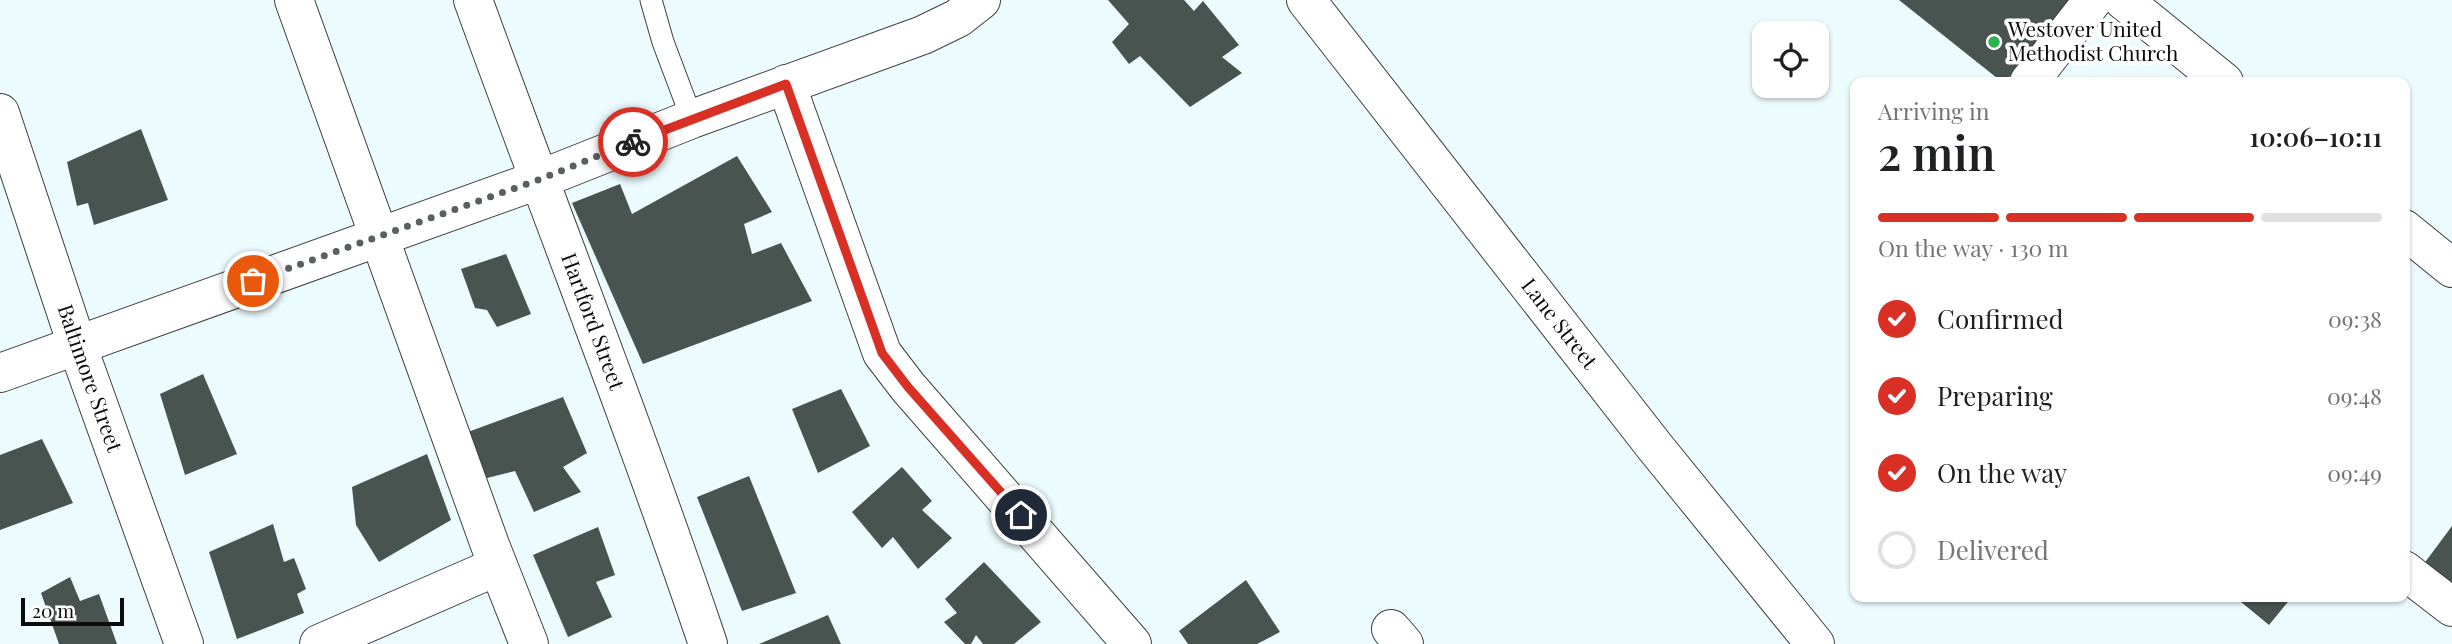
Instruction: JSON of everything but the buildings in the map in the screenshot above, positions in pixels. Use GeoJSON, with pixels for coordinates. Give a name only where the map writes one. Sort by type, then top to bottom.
{"type":"FeatureCollection","features":[{"type":"Feature","properties":{"kind":"street"},"geometry":{"type":"LineString","coordinates":[[294,0],[498,566],[529,644]]}},
{"type":"Feature","properties":{"kind":"street","name":"Hartford Street"},"geometry":{"type":"LineString","coordinates":[[473,0],[538,180],[597,330],[708,644]]}},
{"type":"Feature","properties":{"kind":"street"},"geometry":{"type":"LineString","coordinates":[[0,373],[538,180],[786,84],[923,35],[958,18],[981,0]]}},
{"type":"Feature","properties":{"kind":"street","name":"Lane Street"},"geometry":{"type":"LineString","coordinates":[[1306,0],[1655,447],[1815,644]]}},
{"type":"Feature","properties":{"kind":"street"},"geometry":{"type":"LineString","coordinates":[[2033,77],[2094,0]]}},
{"type":"Feature","properties":{"kind":"street"},"geometry":{"type":"LineString","coordinates":[[2123,0],[2218,77]]}},
{"type":"Feature","properties":{"kind":"street"},"geometry":{"type":"LineString","coordinates":[[786,84],[882,353],[908,387],[1132,644]]}},
{"type":"Feature","properties":{"kind":"street","name":"Baltimore Street"},"geometry":{"type":"LineString","coordinates":[[0,113],[77,345],[184,644]]}},
{"type":"Feature","properties":{"kind":"street"},"geometry":{"type":"LineString","coordinates":[[2410,234],[2452,268]]}},
{"type":"Feature","properties":{"kind":"street"},"geometry":{"type":"LineString","coordinates":[[319,644],[498,566]]}},
{"type":"Feature","properties":{"kind":"street"},"geometry":{"type":"LineString","coordinates":[[2410,575],[2452,607]]}},
{"type":"Feature","properties":{"kind":"lane"},"geometry":{"type":"LineString","coordinates":[[651,0],[663,42],[692,120]]}},
{"type":"Feature","properties":{"kind":"way so far"},"geometry":{"type":"LineString","coordinates":[[253,281],[538,180],[633,142]]}},
{"type":"Feature","properties":{"kind":"place","name":"Westover United Methodist Church"},"geometry":{"type":"Point","coordinates":[1994,42]}},
{"type":"Feature","properties":{"kind":"route"},"geometry":{"type":"LineString","coordinates":[[633,142],[786,84],[882,353],[908,387],[1021,515]]}}]}
